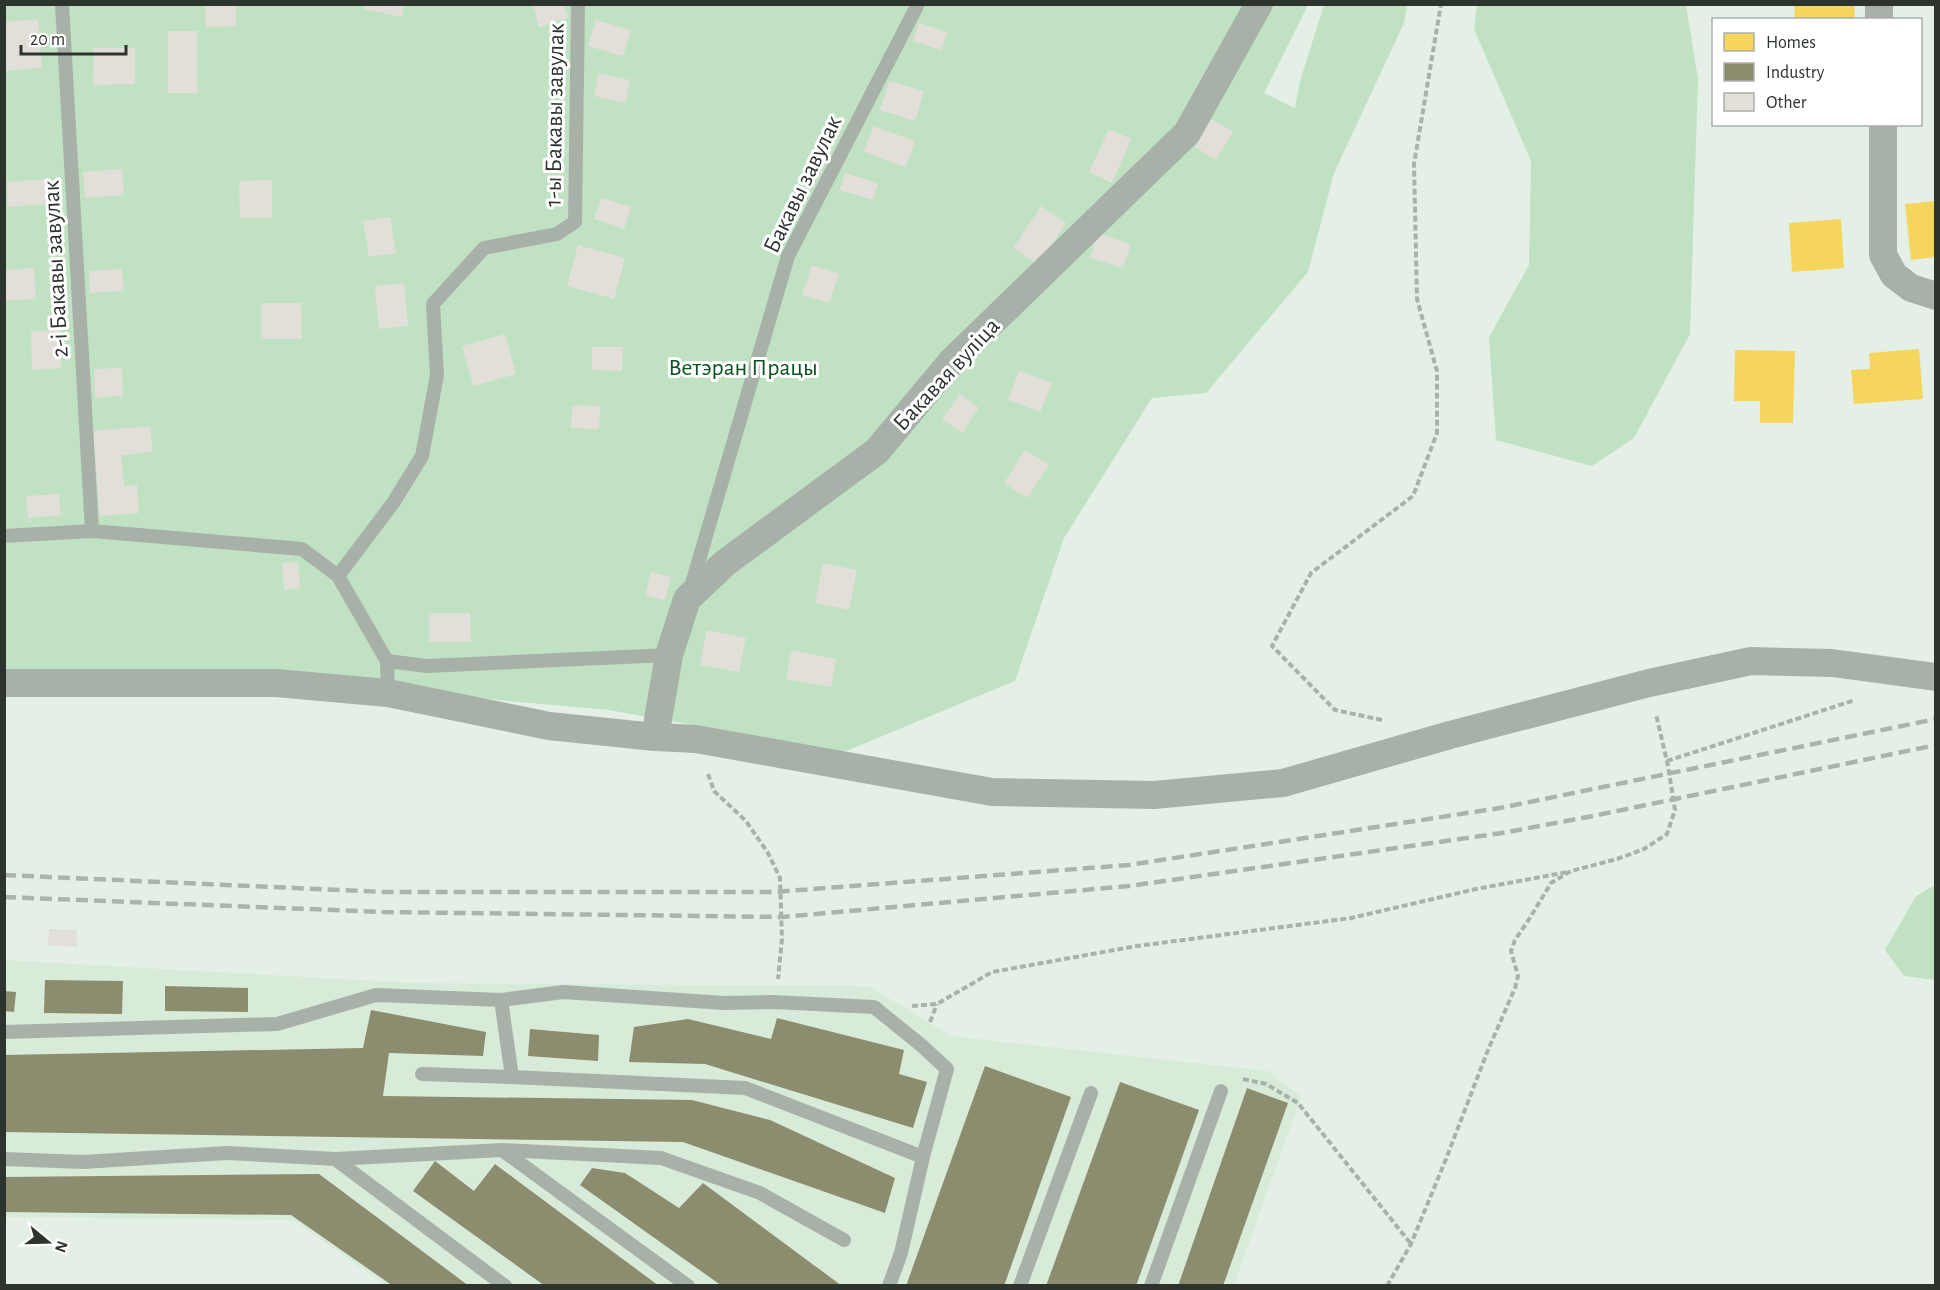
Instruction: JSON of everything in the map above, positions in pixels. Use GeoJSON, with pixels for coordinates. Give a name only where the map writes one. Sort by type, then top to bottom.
{"type":"FeatureCollection","features":[{"type":"Feature","properties":{"kind":"street","name":"Бакавая вуліца"},"geometry":{"type":"LineString","coordinates":[[654,737],[669,655],[687,599],[725,563],[877,451],[952,361],[1186,133],[1259,4]]}},
{"type":"Feature","properties":{"kind":"street"},"geometry":{"type":"LineString","coordinates":[[1883,126],[1883,255],[1894,275],[1911,288],[1935,296]]}},
{"type":"Feature","properties":{"kind":"street"},"geometry":{"type":"LineString","coordinates":[[4,683],[276,683],[388,693],[549,726],[696,739],[992,792],[1154,795],[1283,783],[1450,735],[1649,683],[1751,661],[1832,663],[1935,677]]}},
{"type":"Feature","properties":{"kind":"lane","name":"2-і Бакавы завулак"},"geometry":{"type":"LineString","coordinates":[[62,4],[92,531]]}},
{"type":"Feature","properties":{"kind":"lane","name":"1-ы Бакавы завулак"},"geometry":{"type":"LineString","coordinates":[[338,576],[393,503],[422,456],[437,375],[433,304],[484,248],[557,234],[574,222],[578,4]]}},
{"type":"Feature","properties":{"kind":"lane","name":"Бакавы завулак"},"geometry":{"type":"LineString","coordinates":[[687,599],[788,256],[918,4]]}},
{"type":"Feature","properties":{"kind":"lane"},"geometry":{"type":"LineString","coordinates":[[4,536],[92,531],[302,549],[338,576],[387,661],[388,693]]}},
{"type":"Feature","properties":{"kind":"lane"},"geometry":{"type":"LineString","coordinates":[[387,661],[427,666],[669,655]]}},
{"type":"Feature","properties":{"kind":"lane"},"geometry":{"type":"LineString","coordinates":[[4,1032],[277,1024],[376,995],[501,1000],[563,992],[724,1003],[773,1002],[874,1007],[947,1069],[923,1157],[901,1253],[889,1286]]}},
{"type":"Feature","properties":{"kind":"lane"},"geometry":{"type":"LineString","coordinates":[[501,1000],[512,1077]]}},
{"type":"Feature","properties":{"kind":"lane"},"geometry":{"type":"LineString","coordinates":[[422,1074],[745,1088],[923,1157]]}},
{"type":"Feature","properties":{"kind":"lane"},"geometry":{"type":"LineString","coordinates":[[1151,1286],[1221,1090]]}},
{"type":"Feature","properties":{"kind":"lane"},"geometry":{"type":"LineString","coordinates":[[1020,1286],[1090,1093]]}},
{"type":"Feature","properties":{"kind":"lane"},"geometry":{"type":"LineString","coordinates":[[502,1150],[688,1286]]}},
{"type":"Feature","properties":{"kind":"lane"},"geometry":{"type":"LineString","coordinates":[[4,1159],[83,1162],[227,1154],[336,1159],[502,1150],[661,1158],[760,1193],[844,1240]]}},
{"type":"Feature","properties":{"kind":"lane"},"geometry":{"type":"LineString","coordinates":[[336,1159],[505,1286]]}},
{"type":"Feature","properties":{"kind":"path"},"geometry":{"type":"LineString","coordinates":[[1392,723],[1335,710],[1272,646],[1311,573],[1413,496],[1437,433],[1437,371],[1417,299],[1414,164],[1441,4]]}},
{"type":"Feature","properties":{"kind":"path"},"geometry":{"type":"LineString","coordinates":[[874,1007],[937,1004],[992,972],[1137,946],[1351,918],[1476,889],[1571,871],[1644,849],[1667,834],[1675,810],[1667,761],[1649,683]]}},
{"type":"Feature","properties":{"kind":"path"},"geometry":{"type":"LineString","coordinates":[[1667,761],[1856,700]]}},
{"type":"Feature","properties":{"kind":"path"},"geometry":{"type":"LineString","coordinates":[[696,739],[714,791],[746,821],[768,854],[780,878],[782,951],[773,1002]]}},
{"type":"Feature","properties":{"kind":"path"},"geometry":{"type":"LineString","coordinates":[[1387,1286],[1411,1244],[1515,988],[1518,976],[1511,951],[1515,940],[1551,883],[1571,871]]}},
{"type":"Feature","properties":{"kind":"path"},"geometry":{"type":"LineString","coordinates":[[1221,1090],[1236,1077],[1266,1084],[1298,1103],[1411,1244]]}},
{"type":"Feature","properties":{"kind":"shaded area"},"geometry":{"type":"Polygon","coordinates":[[[4,960],[413,983],[869,986],[951,1036],[1268,1071],[1301,1097],[1234,1285],[386,1285],[293,1220],[5,1217],[4,960]]]}},
{"type":"Feature","properties":{"kind":"green space","name":"Ветэран Працы"},"geometry":{"type":"Polygon","coordinates":[[[5,5],[1308,5],[1264,93],[1295,108],[1300,81],[1324,5],[1407,5],[1404,23],[1334,173],[1308,272],[1206,393],[1152,398],[1064,538],[1015,681],[844,752],[609,710],[420,693],[5,671],[5,5]]]}},
{"type":"Feature","properties":{"kind":"green space"},"geometry":{"type":"Polygon","coordinates":[[[1477,5],[1686,5],[1698,79],[1690,334],[1634,438],[1592,466],[1496,440],[1489,337],[1529,265],[1531,161],[1474,29],[1477,5]]]}},
{"type":"Feature","properties":{"kind":"green space"},"geometry":{"type":"Polygon","coordinates":[[[1935,885],[1935,980],[1904,976],[1885,950],[1916,896],[1935,885]]]}},
{"type":"Feature","properties":{"kind":"building: Homes"},"geometry":{"type":"Polygon","coordinates":[[[1794,4],[1854,4],[1855,18],[1795,18],[1794,4]]]}},
{"type":"Feature","properties":{"kind":"building: Homes"},"geometry":{"type":"Polygon","coordinates":[[[1936,201],[1936,257],[1911,260],[1905,204],[1936,201]]]}},
{"type":"Feature","properties":{"kind":"building: Homes"},"geometry":{"type":"Polygon","coordinates":[[[1841,219],[1844,268],[1792,272],[1789,223],[1841,219]]]}},
{"type":"Feature","properties":{"kind":"building: Homes"},"geometry":{"type":"Polygon","coordinates":[[[1919,349],[1923,399],[1854,404],[1851,370],[1870,369],[1869,353],[1919,349]]]}},
{"type":"Feature","properties":{"kind":"building: Homes"},"geometry":{"type":"Polygon","coordinates":[[[1735,350],[1795,351],[1793,423],[1760,423],[1760,401],[1734,401],[1735,350]]]}},
{"type":"Feature","properties":{"kind":"building: Industry"},"geometry":{"type":"Polygon","coordinates":[[[45,980],[123,981],[122,1014],[44,1013],[45,980]]]}},
{"type":"Feature","properties":{"kind":"building: Industry"},"geometry":{"type":"Polygon","coordinates":[[[165,986],[248,988],[248,1012],[165,1011],[165,986]]]}},
{"type":"Feature","properties":{"kind":"building: Industry"},"geometry":{"type":"Polygon","coordinates":[[[4,991],[16,992],[14,1012],[4,1011],[4,991]]]}},
{"type":"Feature","properties":{"kind":"building: Industry"},"geometry":{"type":"Polygon","coordinates":[[[371,1010],[486,1032],[483,1056],[389,1053],[383,1096],[692,1100],[770,1120],[895,1178],[885,1213],[683,1142],[4,1132],[4,1055],[363,1048],[371,1010]]]}},
{"type":"Feature","properties":{"kind":"building: Industry"},"geometry":{"type":"Polygon","coordinates":[[[777,1018],[904,1050],[899,1074],[927,1082],[913,1128],[705,1064],[629,1062],[634,1027],[688,1019],[771,1039],[777,1018]]]}},
{"type":"Feature","properties":{"kind":"building: Industry"},"geometry":{"type":"Polygon","coordinates":[[[530,1029],[599,1035],[598,1061],[528,1056],[530,1029]]]}},
{"type":"Feature","properties":{"kind":"building: Industry"},"geometry":{"type":"Polygon","coordinates":[[[985,1066],[1071,1097],[1004,1286],[906,1286],[985,1066]]]}},
{"type":"Feature","properties":{"kind":"building: Industry"},"geometry":{"type":"Polygon","coordinates":[[[1120,1082],[1199,1110],[1136,1286],[1046,1286],[1120,1082]]]}},
{"type":"Feature","properties":{"kind":"building: Industry"},"geometry":{"type":"Polygon","coordinates":[[[1247,1088],[1288,1103],[1223,1286],[1178,1286],[1247,1088]]]}},
{"type":"Feature","properties":{"kind":"building: Industry"},"geometry":{"type":"Polygon","coordinates":[[[435,1161],[474,1191],[495,1164],[659,1286],[545,1286],[413,1191],[435,1161]]]}},
{"type":"Feature","properties":{"kind":"building: Industry"},"geometry":{"type":"Polygon","coordinates":[[[592,1168],[625,1173],[679,1208],[703,1183],[842,1286],[722,1286],[580,1185],[592,1168]]]}},
{"type":"Feature","properties":{"kind":"building: Industry"},"geometry":{"type":"Polygon","coordinates":[[[319,1174],[469,1286],[393,1286],[291,1215],[4,1212],[4,1177],[319,1174]]]}},
{"type":"Feature","properties":{"kind":"building: Other"},"geometry":{"type":"Polygon","coordinates":[[[205,4],[236,4],[236,26],[206,27],[205,4]]]}},
{"type":"Feature","properties":{"kind":"building: Other"},"geometry":{"type":"Polygon","coordinates":[[[365,4],[404,4],[402,17],[364,9],[365,4]]]}},
{"type":"Feature","properties":{"kind":"building: Other"},"geometry":{"type":"Polygon","coordinates":[[[533,4],[564,4],[568,18],[539,27],[533,4]]]}},
{"type":"Feature","properties":{"kind":"building: Other"},"geometry":{"type":"Polygon","coordinates":[[[38,19],[42,68],[4,71],[4,22],[38,19]]]}},
{"type":"Feature","properties":{"kind":"building: Other"},"geometry":{"type":"Polygon","coordinates":[[[596,20],[631,30],[623,56],[588,46],[596,20]]]}},
{"type":"Feature","properties":{"kind":"building: Other"},"geometry":{"type":"Polygon","coordinates":[[[919,23],[947,32],[941,50],[913,41],[919,23]]]}},
{"type":"Feature","properties":{"kind":"building: Other"},"geometry":{"type":"Polygon","coordinates":[[[168,31],[197,31],[197,93],[168,93],[168,31]]]}},
{"type":"Feature","properties":{"kind":"building: Other"},"geometry":{"type":"Polygon","coordinates":[[[94,48],[135,48],[135,84],[93,85],[94,48]]]}},
{"type":"Feature","properties":{"kind":"building: Other"},"geometry":{"type":"Polygon","coordinates":[[[599,73],[630,80],[625,103],[594,96],[599,73]]]}},
{"type":"Feature","properties":{"kind":"building: Other"},"geometry":{"type":"Polygon","coordinates":[[[889,81],[924,91],[915,121],[880,110],[889,81]]]}},
{"type":"Feature","properties":{"kind":"building: Other"},"geometry":{"type":"Polygon","coordinates":[[[1211,119],[1233,132],[1216,160],[1195,147],[1211,119]]]}},
{"type":"Feature","properties":{"kind":"building: Other"},"geometry":{"type":"Polygon","coordinates":[[[873,126],[915,141],[906,167],[864,152],[873,126]]]}},
{"type":"Feature","properties":{"kind":"building: Other"},"geometry":{"type":"Polygon","coordinates":[[[1109,129],[1131,139],[1112,183],[1089,172],[1109,129]]]}},
{"type":"Feature","properties":{"kind":"building: Other"},"geometry":{"type":"Polygon","coordinates":[[[122,169],[124,195],[85,198],[83,172],[122,169]]]}},
{"type":"Feature","properties":{"kind":"building: Other"},"geometry":{"type":"Polygon","coordinates":[[[845,173],[878,183],[873,200],[840,190],[845,173]]]}},
{"type":"Feature","properties":{"kind":"building: Other"},"geometry":{"type":"Polygon","coordinates":[[[47,179],[48,204],[8,207],[7,182],[47,179]]]}},
{"type":"Feature","properties":{"kind":"building: Other"},"geometry":{"type":"Polygon","coordinates":[[[272,180],[272,218],[240,218],[239,181],[272,180]]]}},
{"type":"Feature","properties":{"kind":"building: Other"},"geometry":{"type":"Polygon","coordinates":[[[601,198],[631,207],[624,229],[594,219],[601,198]]]}},
{"type":"Feature","properties":{"kind":"building: Other"},"geometry":{"type":"Polygon","coordinates":[[[1041,206],[1066,223],[1039,265],[1013,248],[1041,206]]]}},
{"type":"Feature","properties":{"kind":"building: Other"},"geometry":{"type":"Polygon","coordinates":[[[390,217],[396,253],[369,257],[363,221],[390,217]]]}},
{"type":"Feature","properties":{"kind":"building: Other"},"geometry":{"type":"Polygon","coordinates":[[[1098,233],[1131,244],[1123,268],[1090,258],[1098,233]]]}},
{"type":"Feature","properties":{"kind":"building: Other"},"geometry":{"type":"Polygon","coordinates":[[[578,245],[625,258],[614,299],[567,286],[578,245]]]}},
{"type":"Feature","properties":{"kind":"building: Other"},"geometry":{"type":"Polygon","coordinates":[[[812,265],[839,274],[829,303],[802,295],[812,265]]]}},
{"type":"Feature","properties":{"kind":"building: Other"},"geometry":{"type":"Polygon","coordinates":[[[34,268],[36,299],[4,301],[4,270],[34,268]]]}},
{"type":"Feature","properties":{"kind":"building: Other"},"geometry":{"type":"Polygon","coordinates":[[[122,269],[124,291],[90,293],[89,271],[122,269]]]}},
{"type":"Feature","properties":{"kind":"building: Other"},"geometry":{"type":"Polygon","coordinates":[[[404,283],[408,326],[379,329],[375,286],[404,283]]]}},
{"type":"Feature","properties":{"kind":"building: Other"},"geometry":{"type":"Polygon","coordinates":[[[261,303],[301,303],[302,339],[261,339],[261,303]]]}},
{"type":"Feature","properties":{"kind":"building: Other"},"geometry":{"type":"Polygon","coordinates":[[[60,330],[61,368],[32,370],[31,331],[60,330]]]}},
{"type":"Feature","properties":{"kind":"building: Other"},"geometry":{"type":"Polygon","coordinates":[[[505,334],[516,374],[473,386],[462,346],[505,334]]]}},
{"type":"Feature","properties":{"kind":"building: Other"},"geometry":{"type":"Polygon","coordinates":[[[592,347],[623,347],[622,371],[592,370],[592,347]]]}},
{"type":"Feature","properties":{"kind":"building: Other"},"geometry":{"type":"Polygon","coordinates":[[[122,368],[123,396],[95,398],[94,369],[122,368]]]}},
{"type":"Feature","properties":{"kind":"building: Other"},"geometry":{"type":"Polygon","coordinates":[[[1019,371],[1052,383],[1040,412],[1008,400],[1019,371]]]}},
{"type":"Feature","properties":{"kind":"building: Other"},"geometry":{"type":"Polygon","coordinates":[[[960,394],[979,408],[962,433],[942,419],[960,394]]]}},
{"type":"Feature","properties":{"kind":"building: Other"},"geometry":{"type":"Polygon","coordinates":[[[572,405],[600,406],[599,429],[571,428],[572,405]]]}},
{"type":"Feature","properties":{"kind":"building: Other"},"geometry":{"type":"Polygon","coordinates":[[[150,426],[153,452],[121,455],[124,486],[137,485],[139,513],[100,516],[93,431],[150,426]]]}},
{"type":"Feature","properties":{"kind":"building: Other"},"geometry":{"type":"Polygon","coordinates":[[[1025,450],[1049,465],[1027,498],[1004,483],[1025,450]]]}},
{"type":"Feature","properties":{"kind":"building: Other"},"geometry":{"type":"Polygon","coordinates":[[[59,494],[61,515],[28,518],[26,496],[59,494]]]}},
{"type":"Feature","properties":{"kind":"building: Other"},"geometry":{"type":"Polygon","coordinates":[[[298,562],[300,588],[284,590],[282,563],[298,562]]]}},
{"type":"Feature","properties":{"kind":"building: Other"},"geometry":{"type":"Polygon","coordinates":[[[823,563],[857,570],[849,610],[815,603],[823,563]]]}},
{"type":"Feature","properties":{"kind":"building: Other"},"geometry":{"type":"Polygon","coordinates":[[[651,572],[671,577],[665,600],[645,595],[651,572]]]}},
{"type":"Feature","properties":{"kind":"building: Other"},"geometry":{"type":"Polygon","coordinates":[[[429,613],[470,613],[471,642],[429,642],[429,613]]]}},
{"type":"Feature","properties":{"kind":"building: Other"},"geometry":{"type":"Polygon","coordinates":[[[707,630],[746,638],[739,672],[700,665],[707,630]]]}},
{"type":"Feature","properties":{"kind":"building: Other"},"geometry":{"type":"Polygon","coordinates":[[[791,650],[836,659],[831,687],[786,679],[791,650]]]}},
{"type":"Feature","properties":{"kind":"building: Other"},"geometry":{"type":"Polygon","coordinates":[[[49,929],[77,930],[77,947],[48,945],[49,929]]]}},
{"type":"Feature","properties":{"kind":"railway"},"geometry":{"type":"LineString","coordinates":[[4,875],[384,892],[773,892],[1129,865],[1500,808],[1936,719]]}},
{"type":"Feature","properties":{"kind":"railway"},"geometry":{"type":"LineString","coordinates":[[4,897],[383,912],[782,917],[1129,886],[1502,833],[1936,745]]}}]}
